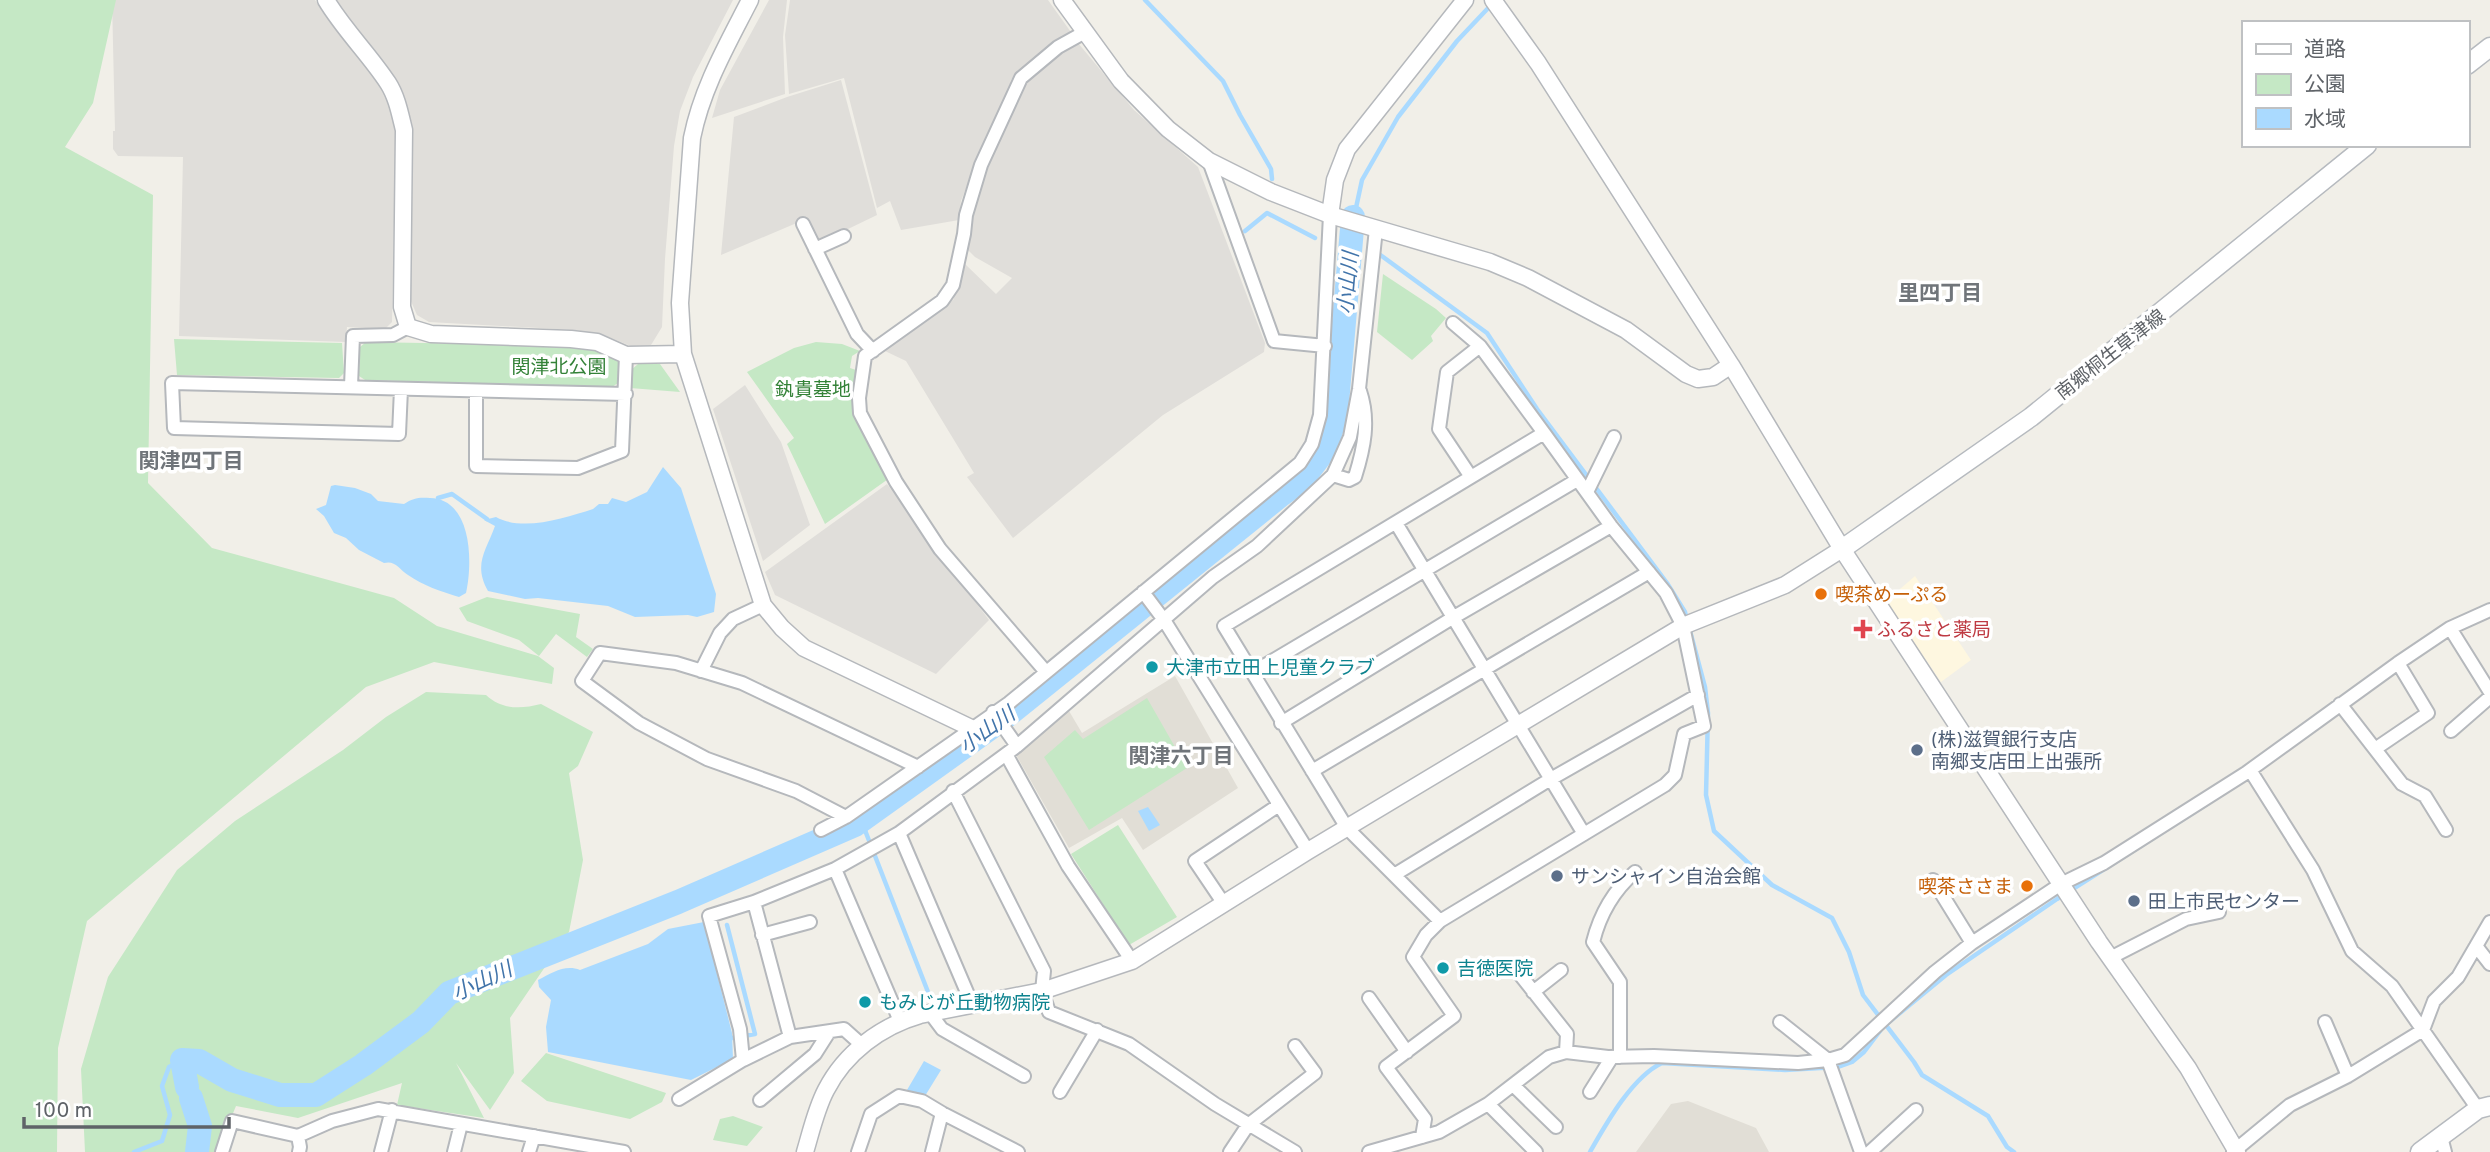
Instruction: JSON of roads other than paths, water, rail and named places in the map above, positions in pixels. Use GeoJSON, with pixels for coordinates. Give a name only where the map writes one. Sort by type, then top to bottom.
{"type":"FeatureCollection","features":[{"type":"Feature","properties":{"kind":"main road"},"geometry":{"type":"LineString","coordinates":[[2469,63],[2490,47]]}},
{"type":"Feature","properties":{"kind":"main road","name":"南郷桐生草津線"},"geometry":{"type":"LineString","coordinates":[[1842,549],[2031,417],[2365,147]]}},
{"type":"Feature","properties":{"kind":"main road"},"geometry":{"type":"LineString","coordinates":[[2420,1152],[2443,1144],[2484,1107]]}},
{"type":"Feature","properties":{"kind":"street"},"geometry":{"type":"LineString","coordinates":[[326,0],[337,19],[389,84],[398,105],[404,130],[402,307],[408,327]]}},
{"type":"Feature","properties":{"kind":"street"},"geometry":{"type":"LineString","coordinates":[[750,0],[705,88],[697,111],[692,138],[680,303],[683,354],[763,605],[782,628],[804,648],[971,729]]}},
{"type":"Feature","properties":{"kind":"street"},"geometry":{"type":"LineString","coordinates":[[1062,0],[1121,81],[1168,129],[1209,161],[1271,192],[1337,217],[1490,262],[1528,278],[1626,330],[1686,374],[1698,379],[1713,377],[1731,365]]}},
{"type":"Feature","properties":{"kind":"street"},"geometry":{"type":"LineString","coordinates":[[821,830],[846,817],[1009,703],[1300,463],[1312,444],[1320,415],[1337,217],[1335,180],[1347,149],[1465,0]]}},
{"type":"Feature","properties":{"kind":"street"},"geometry":{"type":"LineString","coordinates":[[1493,0],[1552,85],[1731,365],[1842,549],[2110,958],[2188,1068],[2235,1151],[2290,1105],[2348,1076],[2423,1030],[2434,1001],[2458,977],[2490,922]]}},
{"type":"Feature","properties":{"kind":"street"},"geometry":{"type":"LineString","coordinates":[[1046,672],[940,549],[896,482],[869,432],[860,413],[859,398],[866,356],[942,301],[953,285],[966,215],[981,165],[1021,79],[1058,47],[1085,32]]}},
{"type":"Feature","properties":{"kind":"street"},"geometry":{"type":"LineString","coordinates":[[1209,161],[1274,341],[1325,346]]}},
{"type":"Feature","properties":{"kind":"street"},"geometry":{"type":"LineString","coordinates":[[803,224],[857,334],[873,351]]}},
{"type":"Feature","properties":{"kind":"street"},"geometry":{"type":"LineString","coordinates":[[743,1060],[740,1029],[709,916],[754,902],[835,869],[900,833],[1017,746],[1213,577],[1257,546],[1333,475],[1350,437],[1359,389],[1373,228]]}},
{"type":"Feature","properties":{"kind":"street"},"geometry":{"type":"LineString","coordinates":[[815,249],[844,236]]}},
{"type":"Feature","properties":{"kind":"street"},"geometry":{"type":"LineString","coordinates":[[1422,1137],[1425,1119],[1386,1067],[1454,1016],[1413,957],[1426,935],[1440,921],[1665,785],[1675,775],[1684,734],[1704,726],[1683,626],[1666,593],[1611,526],[1480,346],[1453,323]]}},
{"type":"Feature","properties":{"kind":"street"},"geometry":{"type":"LineString","coordinates":[[351,386],[353,336],[393,335],[408,327],[431,334],[597,342],[626,355],[683,354]]}},
{"type":"Feature","properties":{"kind":"street"},"geometry":{"type":"LineString","coordinates":[[1471,477],[1439,429],[1447,372],[1480,346]]}},
{"type":"Feature","properties":{"kind":"street"},"geometry":{"type":"LineString","coordinates":[[476,391],[476,466],[578,468],[622,451],[626,355]]}},
{"type":"Feature","properties":{"kind":"street"},"geometry":{"type":"LineString","coordinates":[[401,389],[399,434],[174,428],[172,383],[625,394]]}},
{"type":"Feature","properties":{"kind":"street"},"geometry":{"type":"LineString","coordinates":[[1333,475],[1349,480],[1355,477],[1363,452],[1366,411],[1359,389]]}},
{"type":"Feature","properties":{"kind":"street"},"geometry":{"type":"LineString","coordinates":[[1440,921],[1348,828],[1281,723],[1224,626],[1544,433]]}},
{"type":"Feature","properties":{"kind":"street"},"geometry":{"type":"LineString","coordinates":[[1587,492],[1614,437]]}},
{"type":"Feature","properties":{"kind":"street"},"geometry":{"type":"LineString","coordinates":[[1252,673],[1577,480]]}},
{"type":"Feature","properties":{"kind":"street"},"geometry":{"type":"LineString","coordinates":[[1396,523],[1584,834]]}},
{"type":"Feature","properties":{"kind":"street"},"geometry":{"type":"LineString","coordinates":[[1281,723],[1454,617],[1611,526]]}},
{"type":"Feature","properties":{"kind":"street"},"geometry":{"type":"LineString","coordinates":[[805,1152],[825,1091],[844,1064],[877,1032],[900,1021],[1042,990],[1093,976],[1132,961],[1308,851],[1683,626],[1785,585],[1842,549]]}},
{"type":"Feature","properties":{"kind":"street"},"geometry":{"type":"LineString","coordinates":[[1312,771],[1649,572]]}},
{"type":"Feature","properties":{"kind":"street"},"geometry":{"type":"LineString","coordinates":[[1143,592],[1164,620],[1308,851]]}},
{"type":"Feature","properties":{"kind":"street"},"geometry":{"type":"LineString","coordinates":[[701,671],[720,633],[733,620],[763,605]]}},
{"type":"Feature","properties":{"kind":"street"},"geometry":{"type":"LineString","coordinates":[[1370,1152],[1439,1132],[1488,1104],[1549,1057],[1566,1052],[1616,1057],[1654,1056],[1798,1063],[1845,1055],[1935,972],[1972,943],[2061,884],[2104,863],[2250,770],[2450,628],[2490,610]]}},
{"type":"Feature","properties":{"kind":"street"},"geometry":{"type":"LineString","coordinates":[[2450,628],[2490,692]]}},
{"type":"Feature","properties":{"kind":"street"},"geometry":{"type":"LineString","coordinates":[[846,817],[796,791],[707,759],[639,723],[582,681],[600,653],[676,663],[742,683],[918,767]]}},
{"type":"Feature","properties":{"kind":"street"},"geometry":{"type":"LineString","coordinates":[[2375,749],[2428,713],[2398,663]]}},
{"type":"Feature","properties":{"kind":"street"},"geometry":{"type":"LineString","coordinates":[[1394,874],[1549,780],[1698,695]]}},
{"type":"Feature","properties":{"kind":"street"},"geometry":{"type":"LineString","coordinates":[[2451,732],[2490,697]]}},
{"type":"Feature","properties":{"kind":"street"},"geometry":{"type":"LineString","coordinates":[[2340,704],[2402,784],[2425,796],[2446,830]]}},
{"type":"Feature","properties":{"kind":"street"},"geometry":{"type":"LineString","coordinates":[[993,712],[1017,746]]}},
{"type":"Feature","properties":{"kind":"street"},"geometry":{"type":"LineString","coordinates":[[1006,754],[1068,866],[1132,961]]}},
{"type":"Feature","properties":{"kind":"street"},"geometry":{"type":"LineString","coordinates":[[2250,770],[2314,870],[2352,951],[2392,986],[2484,1107]]}},
{"type":"Feature","properties":{"kind":"street"},"geometry":{"type":"LineString","coordinates":[[953,791],[1044,971],[1042,990],[1049,1012],[1129,1044],[1248,1125],[1295,1152]]}},
{"type":"Feature","properties":{"kind":"street"},"geometry":{"type":"LineString","coordinates":[[1224,904],[1195,862],[1279,805]]}},
{"type":"Feature","properties":{"kind":"street"},"geometry":{"type":"LineString","coordinates":[[900,833],[972,1004]]}},
{"type":"Feature","properties":{"kind":"street"},"geometry":{"type":"LineString","coordinates":[[835,869],[900,1021]]}},
{"type":"Feature","properties":{"kind":"street"},"geometry":{"type":"LineString","coordinates":[[1590,1092],[1616,1057],[1619,982],[1592,942],[1598,921],[1618,887],[1635,872]]}},
{"type":"Feature","properties":{"kind":"street"},"geometry":{"type":"LineString","coordinates":[[1933,880],[1972,943]]}},
{"type":"Feature","properties":{"kind":"street"},"geometry":{"type":"LineString","coordinates":[[754,902],[790,1037]]}},
{"type":"Feature","properties":{"kind":"street"},"geometry":{"type":"LineString","coordinates":[[2110,958],[2186,919],[2219,912]]}},
{"type":"Feature","properties":{"kind":"street"},"geometry":{"type":"LineString","coordinates":[[762,935],[810,922]]}},
{"type":"Feature","properties":{"kind":"street"},"geometry":{"type":"LineString","coordinates":[[2476,946],[2490,964]]}},
{"type":"Feature","properties":{"kind":"street"},"geometry":{"type":"LineString","coordinates":[[1514,967],[1567,1034],[1566,1052]]}},
{"type":"Feature","properties":{"kind":"street"},"geometry":{"type":"LineString","coordinates":[[1533,992],[1561,970]]}},
{"type":"Feature","properties":{"kind":"street"},"geometry":{"type":"LineString","coordinates":[[1369,998],[1406,1052]]}},
{"type":"Feature","properties":{"kind":"street"},"geometry":{"type":"LineString","coordinates":[[930,1013],[942,1029],[1024,1076]]}},
{"type":"Feature","properties":{"kind":"street"},"geometry":{"type":"LineString","coordinates":[[1780,1022],[1828,1060],[1861,1152]]}},
{"type":"Feature","properties":{"kind":"street"},"geometry":{"type":"LineString","coordinates":[[2325,1022],[2348,1076]]}},
{"type":"Feature","properties":{"kind":"street"},"geometry":{"type":"LineString","coordinates":[[679,1099],[743,1060],[790,1037],[844,1029],[863,1046]]}},
{"type":"Feature","properties":{"kind":"street"},"geometry":{"type":"LineString","coordinates":[[1060,1092],[1097,1030]]}},
{"type":"Feature","properties":{"kind":"street"},"geometry":{"type":"LineString","coordinates":[[760,1100],[815,1054],[829,1032]]}},
{"type":"Feature","properties":{"kind":"street"},"geometry":{"type":"LineString","coordinates":[[1230,1152],[1248,1125],[1315,1073],[1295,1046]]}},
{"type":"Feature","properties":{"kind":"street"},"geometry":{"type":"LineString","coordinates":[[1513,1085],[1556,1127]]}},
{"type":"Feature","properties":{"kind":"street"},"geometry":{"type":"LineString","coordinates":[[858,1152],[871,1114],[899,1096],[922,1101],[1011,1150]]}},
{"type":"Feature","properties":{"kind":"street"},"geometry":{"type":"LineString","coordinates":[[1488,1104],[1536,1152]]}},
{"type":"Feature","properties":{"kind":"street"},"geometry":{"type":"LineString","coordinates":[[222,1152],[232,1121],[298,1136],[332,1121],[378,1109],[624,1152]]}},
{"type":"Feature","properties":{"kind":"street"},"geometry":{"type":"LineString","coordinates":[[381,1152],[393,1110]]}},
{"type":"Feature","properties":{"kind":"street"},"geometry":{"type":"LineString","coordinates":[[1870,1152],[1916,1110]]}},
{"type":"Feature","properties":{"kind":"street"},"geometry":{"type":"LineString","coordinates":[[932,1152],[942,1113]]}},
{"type":"Feature","properties":{"kind":"street"},"geometry":{"type":"LineString","coordinates":[[454,1152],[461,1124]]}},
{"type":"Feature","properties":{"kind":"street"},"geometry":{"type":"LineString","coordinates":[[298,1136],[299,1152]]}},
{"type":"Feature","properties":{"kind":"street"},"geometry":{"type":"LineString","coordinates":[[529,1152],[534,1136]]}},
{"type":"Feature","properties":{"kind":"water"},"geometry":{"type":"Polygon","coordinates":[[[663,467],[681,488],[716,594],[714,612],[697,617],[635,617],[608,606],[525,599],[488,591],[481,565],[495,526],[484,520],[496,517],[519,523],[544,522],[593,509],[599,504],[608,504],[612,498],[626,502],[647,492],[663,467]]]}},
{"type":"Feature","properties":{"kind":"water"},"geometry":{"type":"Polygon","coordinates":[[[331,486],[355,488],[371,494],[378,501],[404,504],[416,498],[430,498],[444,501],[454,509],[462,520],[469,550],[466,593],[459,597],[426,585],[394,564],[384,563],[334,533],[324,516],[316,509],[326,505],[331,486]]]}},
{"type":"Feature","properties":{"kind":"water"},"geometry":{"type":"Polygon","coordinates":[[[1148,807],[1160,825],[1149,831],[1138,811],[1148,807]]]}},
{"type":"Feature","properties":{"kind":"water"},"geometry":{"type":"Polygon","coordinates":[[[704,922],[732,1033],[733,1059],[691,1080],[548,1052],[546,1027],[551,1000],[539,987],[538,980],[564,969],[580,970],[648,944],[668,929],[704,922]]]}},
{"type":"Feature","properties":{"kind":"water"},"geometry":{"type":"Polygon","coordinates":[[[924,1061],[941,1070],[925,1096],[907,1090],[924,1061]]]}},
{"type":"Feature","properties":{"kind":"waterway"},"geometry":{"type":"LineString","coordinates":[[1145,0],[1223,81],[1271,169],[1272,179]]}},
{"type":"Feature","properties":{"kind":"waterway","name":"小山川"},"geometry":{"type":"LineString","coordinates":[[1354,217],[1362,180],[1398,117],[1457,41],[1492,4]]}},
{"type":"Feature","properties":{"kind":"waterway"},"geometry":{"type":"LineString","coordinates":[[1245,231],[1267,213],[1315,238]]}},
{"type":"Feature","properties":{"kind":"waterway","name":"小山川"},"geometry":{"type":"LineString","coordinates":[[187,1087],[182,1060],[199,1061],[232,1080],[280,1095],[316,1095],[363,1065],[421,1022],[449,993],[678,902],[855,825],[1003,719],[1302,480],[1325,450],[1336,415],[1353,217]]}},
{"type":"Feature","properties":{"kind":"waterway"},"geometry":{"type":"LineString","coordinates":[[1379,254],[1487,333],[1537,409],[1667,583],[1685,612],[1705,687],[1708,713],[1706,795],[1714,831],[1772,885],[1832,918],[1849,952],[1863,995],[1922,1075],[1988,1116],[2007,1147],[2014,1152]]}},
{"type":"Feature","properties":{"kind":"waterway"},"geometry":{"type":"LineString","coordinates":[[438,498],[452,494],[487,519]]}},
{"type":"Feature","properties":{"kind":"waterway"},"geometry":{"type":"LineString","coordinates":[[1889,1022],[1946,975],[2057,899],[2210,802]]}},
{"type":"Feature","properties":{"kind":"waterway"},"geometry":{"type":"LineString","coordinates":[[861,820],[928,992]]}},
{"type":"Feature","properties":{"kind":"waterway"},"geometry":{"type":"LineString","coordinates":[[727,925],[755,1034],[732,1038]]}},
{"type":"Feature","properties":{"kind":"waterway"},"geometry":{"type":"LineString","coordinates":[[1590,1152],[1630,1090],[1662,1063],[1785,1070],[1838,1067],[1852,1062],[1864,1052],[1880,1031]]}},
{"type":"Feature","properties":{"kind":"waterway"},"geometry":{"type":"LineString","coordinates":[[134,1152],[162,1141],[170,1115],[162,1086],[169,1067],[182,1060]]}},
{"type":"Feature","properties":{"kind":"waterway","name":"小山川"},"geometry":{"type":"LineString","coordinates":[[191,1098],[200,1126],[197,1152]]}},
{"type":"Feature","properties":{"kind":"place","name":"喫茶めーぷる"},"geometry":{"type":"Point","coordinates":[1821,594]}},
{"type":"Feature","properties":{"kind":"place","name":"ふるさと薬局"},"geometry":{"type":"Point","coordinates":[1863,629]}},
{"type":"Feature","properties":{"kind":"place","name":"大津市立田上児童クラブ"},"geometry":{"type":"Point","coordinates":[1152,667]}},
{"type":"Feature","properties":{"kind":"place","name":"(株)滋賀銀行支店 南郷支店田上出張所"},"geometry":{"type":"Point","coordinates":[1917,750]}},
{"type":"Feature","properties":{"kind":"place","name":"サンシャイン自治会館"},"geometry":{"type":"Point","coordinates":[1557,876]}},
{"type":"Feature","properties":{"kind":"place","name":"喫茶ささま"},"geometry":{"type":"Point","coordinates":[2027,886]}},
{"type":"Feature","properties":{"kind":"place","name":"田上市民センター"},"geometry":{"type":"Point","coordinates":[2134,901]}},
{"type":"Feature","properties":{"kind":"place","name":"吉徳医院"},"geometry":{"type":"Point","coordinates":[1443,968]}},
{"type":"Feature","properties":{"kind":"place","name":"もみじが丘動物病院"},"geometry":{"type":"Point","coordinates":[865,1002]}},
{"type":"Feature","properties":{"kind":"district","name":"里四丁目"},"geometry":{"type":"Point","coordinates":[1940,293]}},
{"type":"Feature","properties":{"kind":"district","name":"関津四丁目"},"geometry":{"type":"Point","coordinates":[191,461]}},
{"type":"Feature","properties":{"kind":"district","name":"関津六丁目"},"geometry":{"type":"Point","coordinates":[1181,756]}},
{"type":"Feature","properties":{"kind":"park label","name":"関津北公園"},"geometry":{"type":"Point","coordinates":[559,366]}},
{"type":"Feature","properties":{"kind":"park label","name":"釻貴墓地"},"geometry":{"type":"Point","coordinates":[813,389]}}]}
